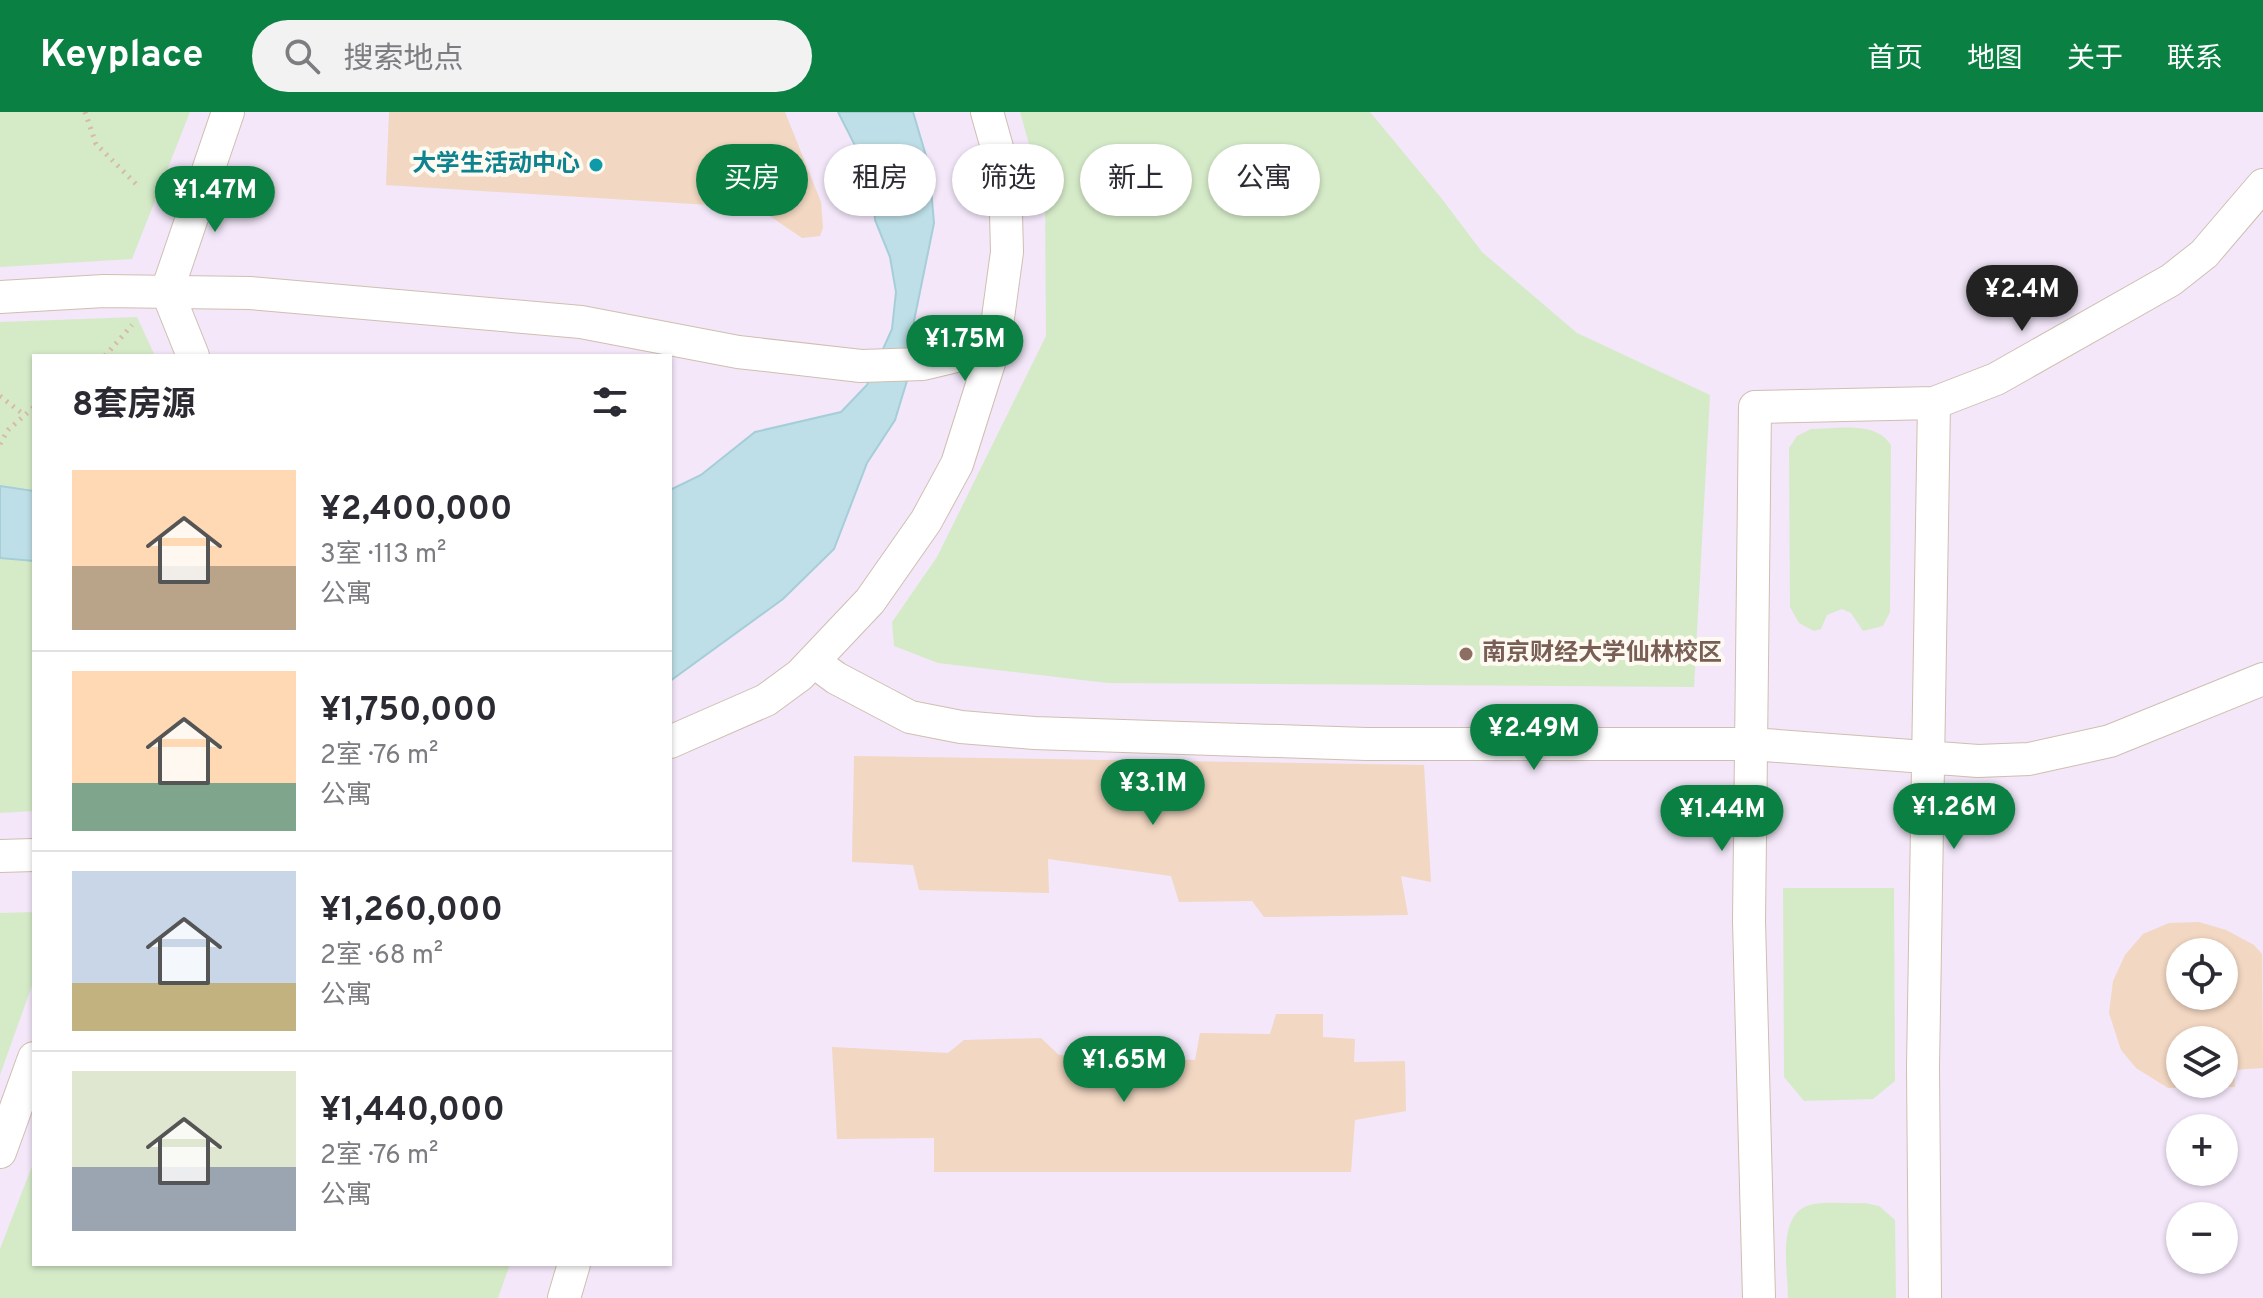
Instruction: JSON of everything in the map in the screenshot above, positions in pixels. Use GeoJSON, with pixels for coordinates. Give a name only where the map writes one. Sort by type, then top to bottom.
{"type":"FeatureCollection","features":[{"type":"Feature","properties":{"kind":"street"},"geometry":{"type":"LineString","coordinates":[[192,354],[167,291],[228,112]]}},
{"type":"Feature","properties":{"kind":"street"},"geometry":{"type":"LineString","coordinates":[[672,741],[766,700],[813,661],[870,601],[926,521],[957,464],[994,347],[1007,252],[1005,176],[987,112]]}},
{"type":"Feature","properties":{"kind":"street"},"geometry":{"type":"LineString","coordinates":[[1759,1298],[1749,921],[1755,407],[1934,403],[1996,379],[2171,280],[2204,254],[2263,185]]}},
{"type":"Feature","properties":{"kind":"street"},"geometry":{"type":"LineString","coordinates":[[0,297],[167,291],[250,293],[581,322],[738,352],[861,366],[923,364],[994,347]]}},
{"type":"Feature","properties":{"kind":"street"},"geometry":{"type":"LineString","coordinates":[[1925,1298],[1923,1068],[1934,403]]}},
{"type":"Feature","properties":{"kind":"street"},"geometry":{"type":"LineString","coordinates":[[813,661],[836,678],[910,717],[990,729],[1366,744],[1752,744],[1978,761],[2043,756],[2110,741],[2263,679]]}},
{"type":"Feature","properties":{"kind":"street"},"geometry":{"type":"LineString","coordinates":[[0,856],[32,855]]}},
{"type":"Feature","properties":{"kind":"street"},"geometry":{"type":"LineString","coordinates":[[0,1152],[32,1064]]}},
{"type":"Feature","properties":{"kind":"street"},"geometry":{"type":"LineString","coordinates":[[564,1298],[573,1266]]}},
{"type":"Feature","properties":{"kind":"path"},"geometry":{"type":"LineString","coordinates":[[85,112],[96,144],[138,186]]}},
{"type":"Feature","properties":{"kind":"path"},"geometry":{"type":"LineString","coordinates":[[0,396],[23,414]]}},
{"type":"Feature","properties":{"kind":"path"},"geometry":{"type":"LineString","coordinates":[[0,444],[8,430],[32,408]]}},
{"type":"Feature","properties":{"kind":"shaded area","name":"南京财经大学仙林校区"},"geometry":{"type":"Polygon","coordinates":[[[0,112],[2263,112],[2263,1298],[0,1298],[0,112]]]}},
{"type":"Feature","properties":{"kind":"green space"},"geometry":{"type":"Polygon","coordinates":[[[0,112],[190,112],[132,259],[0,267],[0,112]]]}},
{"type":"Feature","properties":{"kind":"green space"},"geometry":{"type":"Polygon","coordinates":[[[1020,112],[1370,112],[1482,252],[1577,333],[1710,395],[1694,687],[1108,683],[938,663],[894,646],[892,622],[937,557],[1046,336],[1045,216],[1064,216],[1064,144],[1029,144],[1020,112]]]}},
{"type":"Feature","properties":{"kind":"green space"},"geometry":{"type":"Polygon","coordinates":[[[137,317],[154,354],[32,354],[32,811],[0,813],[0,322],[137,317]]]}},
{"type":"Feature","properties":{"kind":"green space"},"geometry":{"type":"Polygon","coordinates":[[[1811,429],[1866,429],[1884,437],[1891,445],[1890,612],[1883,626],[1863,631],[1851,613],[1842,609],[1827,615],[1821,629],[1814,631],[1799,623],[1790,607],[1789,448],[1797,436],[1811,429]]]}},
{"type":"Feature","properties":{"kind":"green space"},"geometry":{"type":"Polygon","coordinates":[[[1783,888],[1894,888],[1895,1081],[1873,1099],[1804,1101],[1784,1077],[1783,888]]]}},
{"type":"Feature","properties":{"kind":"green space"},"geometry":{"type":"Polygon","coordinates":[[[32,912],[32,986],[0,1075],[0,913],[32,912]]]}},
{"type":"Feature","properties":{"kind":"green space"},"geometry":{"type":"Polygon","coordinates":[[[32,1166],[32,1266],[509,1266],[498,1298],[0,1298],[0,1249],[32,1166]]]}},
{"type":"Feature","properties":{"kind":"green space"},"geometry":{"type":"Polygon","coordinates":[[[1865,1203],[1879,1206],[1895,1220],[1896,1298],[1788,1298],[1786,1243],[1793,1217],[1814,1204],[1865,1203]]]}},
{"type":"Feature","properties":{"kind":"water"},"geometry":{"type":"Polygon","coordinates":[[[838,112],[913,112],[922,144],[854,144],[838,112]]]}},
{"type":"Feature","properties":{"kind":"water"},"geometry":{"type":"Polygon","coordinates":[[[875,216],[933,216],[914,321],[909,374],[895,420],[867,463],[834,549],[783,599],[672,680],[672,489],[701,475],[755,432],[841,412],[867,385],[892,329],[896,292],[890,257],[875,216]]]}},
{"type":"Feature","properties":{"kind":"water"},"geometry":{"type":"Polygon","coordinates":[[[0,486],[32,491],[32,561],[0,558],[0,486]]]}},
{"type":"Feature","properties":{"kind":"building","name":"大学生活动中心"},"geometry":{"type":"Polygon","coordinates":[[[389,112],[785,112],[798,144],[696,144],[696,204],[386,185],[389,112]]]}},
{"type":"Feature","properties":{"kind":"building","name":"大学生活动中心"},"geometry":{"type":"Polygon","coordinates":[[[808,170],[821,202],[823,228],[820,236],[802,238],[770,216],[808,216],[808,170]]]}},
{"type":"Feature","properties":{"kind":"building"},"geometry":{"type":"Polygon","coordinates":[[[854,756],[1424,765],[1431,882],[1401,876],[1408,915],[1264,917],[1252,901],[1179,902],[1171,876],[1048,859],[1049,893],[919,890],[913,865],[852,862],[854,756]]]}},
{"type":"Feature","properties":{"kind":"building"},"geometry":{"type":"Polygon","coordinates":[[[2199,922],[2226,930],[2254,945],[2262,954],[2263,1068],[2238,1070],[2238,1026],[2166,1026],[2166,1087],[2136,1068],[2121,1050],[2109,1013],[2113,981],[2125,955],[2143,934],[2169,923],[2199,922]]]}},
{"type":"Feature","properties":{"kind":"building"},"geometry":{"type":"Polygon","coordinates":[[[1276,1014],[1323,1014],[1323,1037],[1355,1039],[1354,1062],[1405,1061],[1406,1111],[1355,1120],[1351,1172],[934,1172],[934,1138],[837,1139],[832,1047],[948,1053],[964,1040],[1041,1038],[1059,1055],[1195,1060],[1200,1033],[1270,1034],[1276,1014]]]}},
{"type":"Feature","properties":{"kind":"place","name":"大学生活动中心"},"geometry":{"type":"Point","coordinates":[596,165]}},
{"type":"Feature","properties":{"kind":"place","name":"南京财经大学仙林校区"},"geometry":{"type":"Point","coordinates":[1466,654]}}]}
